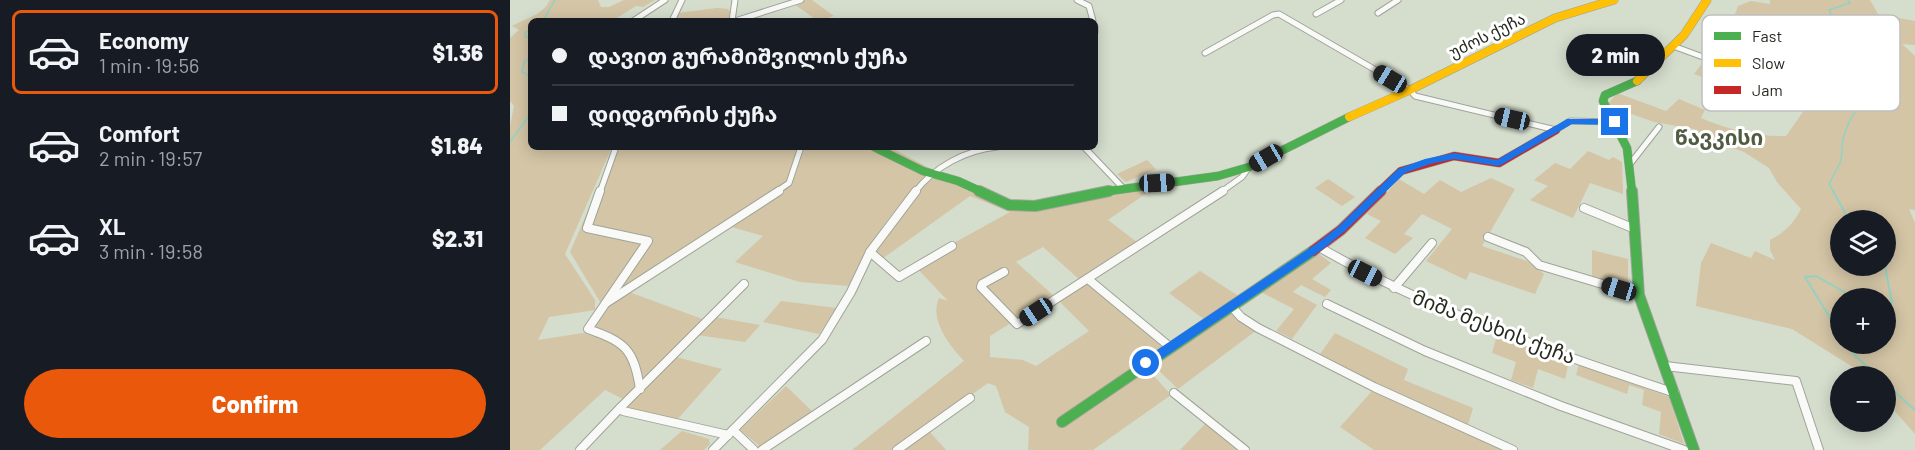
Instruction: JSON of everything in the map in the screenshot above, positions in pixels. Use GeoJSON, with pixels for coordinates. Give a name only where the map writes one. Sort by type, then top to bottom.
{"type":"FeatureCollection","features":[{"type":"Feature","properties":{"kind":"street"},"geometry":{"type":"LineString","coordinates":[[638,18],[665,0]]}},
{"type":"Feature","properties":{"kind":"street"},"geometry":{"type":"LineString","coordinates":[[673,18],[682,0]]}},
{"type":"Feature","properties":{"kind":"street"},"geometry":{"type":"LineString","coordinates":[[734,18],[735,0]]}},
{"type":"Feature","properties":{"kind":"street"},"geometry":{"type":"LineString","coordinates":[[744,18],[801,0]]}},
{"type":"Feature","properties":{"kind":"street"},"geometry":{"type":"LineString","coordinates":[[1077,0],[1089,6],[1092,18]]}},
{"type":"Feature","properties":{"kind":"street"},"geometry":{"type":"LineString","coordinates":[[1316,14],[1341,0]]}},
{"type":"Feature","properties":{"kind":"street"},"geometry":{"type":"LineString","coordinates":[[1378,13],[1398,0]]}},
{"type":"Feature","properties":{"kind":"street","name":"უძოს ქუჩა"},"geometry":{"type":"LineString","coordinates":[[880,150],[913,166],[958,181],[1009,206],[1035,206],[1123,188],[1196,180],[1250,167],[1338,122],[1410,90],[1555,18],[1595,2],[1614,0]]}},
{"type":"Feature","properties":{"kind":"street"},"geometry":{"type":"LineString","coordinates":[[1694,450],[1639,295],[1630,164],[1627,148],[1603,100],[1605,95],[1637,81],[1673,46],[1707,0]]}},
{"type":"Feature","properties":{"kind":"street"},"geometry":{"type":"LineString","coordinates":[[1206,53],[1279,14],[1423,99],[1556,130]]}},
{"type":"Feature","properties":{"kind":"street"},"geometry":{"type":"LineString","coordinates":[[1673,46],[1702,57]]}},
{"type":"Feature","properties":{"kind":"street"},"geometry":{"type":"LineString","coordinates":[[1062,422],[1319,247],[1341,230],[1401,171],[1454,156],[1499,163],[1570,121],[1615,122]]}},
{"type":"Feature","properties":{"kind":"street"},"geometry":{"type":"LineString","coordinates":[[1630,164],[1659,127]]}},
{"type":"Feature","properties":{"kind":"street"},"geometry":{"type":"LineString","coordinates":[[615,150],[587,228],[648,241],[602,306],[589,330],[618,340],[636,364],[640,389]]}},
{"type":"Feature","properties":{"kind":"street"},"geometry":{"type":"LineString","coordinates":[[602,306],[786,186],[800,150]]}},
{"type":"Feature","properties":{"kind":"street"},"geometry":{"type":"LineString","coordinates":[[713,450],[822,340],[847,299],[870,252],[924,182],[933,173],[977,150]]}},
{"type":"Feature","properties":{"kind":"street"},"geometry":{"type":"LineString","coordinates":[[1087,150],[1123,188]]}},
{"type":"Feature","properties":{"kind":"street"},"geometry":{"type":"LineString","coordinates":[[1004,272],[982,284],[981,287],[1016,324],[1199,208],[1242,177],[1250,167]]}},
{"type":"Feature","properties":{"kind":"street"},"geometry":{"type":"LineString","coordinates":[[1584,208],[1635,229]]}},
{"type":"Feature","properties":{"kind":"street"},"geometry":{"type":"LineString","coordinates":[[1488,237],[1526,252],[1539,265],[1639,295]]}},
{"type":"Feature","properties":{"kind":"street"},"geometry":{"type":"LineString","coordinates":[[1394,288],[1432,243]]}},
{"type":"Feature","properties":{"kind":"street"},"geometry":{"type":"LineString","coordinates":[[870,252],[899,277],[952,246]]}},
{"type":"Feature","properties":{"kind":"street","name":"მიშა მესხის ქუჩა"},"geometry":{"type":"LineString","coordinates":[[1319,247],[1394,288],[1455,315],[1675,393]]}},
{"type":"Feature","properties":{"kind":"street"},"geometry":{"type":"LineString","coordinates":[[1088,279],[1170,347]]}},
{"type":"Feature","properties":{"kind":"street"},"geometry":{"type":"LineString","coordinates":[[580,450],[744,284]]}},
{"type":"Feature","properties":{"kind":"street"},"geometry":{"type":"LineString","coordinates":[[1327,304],[1425,351],[1561,406],[1684,450]]}},
{"type":"Feature","properties":{"kind":"street"},"geometry":{"type":"LineString","coordinates":[[1231,306],[1241,317],[1258,328],[1374,387],[1513,450]]}},
{"type":"Feature","properties":{"kind":"street"},"geometry":{"type":"LineString","coordinates":[[762,450],[926,341]]}},
{"type":"Feature","properties":{"kind":"street"},"geometry":{"type":"LineString","coordinates":[[1665,366],[1796,381],[1818,450]]}},
{"type":"Feature","properties":{"kind":"street"},"geometry":{"type":"LineString","coordinates":[[1174,393],[1245,450]]}},
{"type":"Feature","properties":{"kind":"street"},"geometry":{"type":"LineString","coordinates":[[897,450],[970,398]]}},
{"type":"Feature","properties":{"kind":"street"},"geometry":{"type":"LineString","coordinates":[[620,408],[623,411],[730,433],[754,450]]}},
{"type":"Feature","properties":{"kind":"shaded area"},"geometry":{"type":"Polygon","coordinates":[[[550,0],[598,0],[601,7],[609,7],[624,0],[655,0],[643,7],[636,6],[617,18],[528,18],[543,10],[550,0]]]}},
{"type":"Feature","properties":{"kind":"shaded area"},"geometry":{"type":"Polygon","coordinates":[[[812,0],[834,16],[814,18],[794,4],[812,0]]]}},
{"type":"Feature","properties":{"kind":"shaded area"},"geometry":{"type":"Polygon","coordinates":[[[1770,0],[1870,0],[1878,14],[1883,15],[1737,15],[1735,14],[1738,6],[1751,1],[1770,4],[1770,0]]]}},
{"type":"Feature","properties":{"kind":"shaded area"},"geometry":{"type":"Polygon","coordinates":[[[717,8],[728,9],[730,12],[729,18],[675,18],[677,13],[717,8]]]}},
{"type":"Feature","properties":{"kind":"shaded area"},"geometry":{"type":"Polygon","coordinates":[[[528,18],[528,150],[611,150],[565,254],[595,300],[595,310],[549,317],[538,340],[583,333],[615,343],[633,365],[638,388],[625,400],[605,390],[540,450],[510,450],[510,126],[514,106],[510,101],[510,38],[519,30],[512,26],[528,18]]]}},
{"type":"Feature","properties":{"kind":"shaded area"},"geometry":{"type":"Polygon","coordinates":[[[1900,18],[1915,21],[1915,45],[1902,44],[1915,56],[1915,210],[1909,209],[1915,223],[1915,434],[1896,412],[1896,366],[1851,366],[1832,354],[1896,354],[1896,288],[1830,288],[1830,353],[1792,329],[1696,306],[1701,263],[1711,243],[1751,258],[1755,251],[1775,260],[1770,250],[1770,240],[1788,227],[1801,209],[1777,182],[1769,168],[1744,152],[1719,143],[1694,129],[1654,122],[1608,104],[1617,93],[1666,111],[1679,99],[1702,109],[1704,111],[1701,118],[1721,126],[1742,132],[1786,136],[1804,111],[1900,111],[1900,18]]]}},
{"type":"Feature","properties":{"kind":"shaded area"},"geometry":{"type":"Polygon","coordinates":[[[1702,63],[1702,77],[1694,74],[1702,63]]]}},
{"type":"Feature","properties":{"kind":"shaded area"},"geometry":{"type":"Polygon","coordinates":[[[615,150],[798,150],[787,182],[602,305],[570,252],[615,150]]]}},
{"type":"Feature","properties":{"kind":"shaded area"},"geometry":{"type":"Polygon","coordinates":[[[802,150],[896,150],[933,170],[907,195],[885,224],[848,286],[800,282],[735,262],[763,236],[728,226],[788,186],[802,150]]]}},
{"type":"Feature","properties":{"kind":"shaded area"},"geometry":{"type":"Polygon","coordinates":[[[1588,151],[1609,160],[1613,157],[1622,162],[1623,194],[1590,183],[1573,218],[1530,200],[1548,186],[1534,180],[1555,163],[1570,169],[1588,151]]]}},
{"type":"Feature","properties":{"kind":"shaded area"},"geometry":{"type":"Polygon","coordinates":[[[1147,160],[1156,169],[1126,182],[1117,174],[1147,160]]]}},
{"type":"Feature","properties":{"kind":"shaded area"},"geometry":{"type":"Polygon","coordinates":[[[1491,178],[1515,189],[1482,246],[1527,261],[1544,274],[1535,294],[1470,272],[1466,280],[1426,261],[1452,229],[1422,214],[1404,234],[1413,238],[1395,254],[1365,238],[1381,221],[1367,214],[1399,179],[1424,194],[1440,180],[1461,192],[1491,178]]]}},
{"type":"Feature","properties":{"kind":"shaded area"},"geometry":{"type":"Polygon","coordinates":[[[930,179],[946,179],[1008,207],[1158,185],[1108,220],[1138,243],[1080,280],[1043,247],[1016,262],[1054,296],[990,336],[990,357],[1023,360],[1036,366],[1089,331],[1058,300],[1089,281],[1165,346],[1146,367],[1171,395],[1093,450],[1028,450],[1029,427],[1005,412],[996,386],[988,383],[894,450],[852,450],[964,361],[947,340],[939,324],[937,306],[939,298],[948,301],[914,265],[1010,212],[970,196],[882,259],[872,251],[930,179]]]}},
{"type":"Feature","properties":{"kind":"shaded area"},"geometry":{"type":"Polygon","coordinates":[[[1328,179],[1355,197],[1342,206],[1315,188],[1328,179]]]}},
{"type":"Feature","properties":{"kind":"shaded area"},"geometry":{"type":"Polygon","coordinates":[[[1592,250],[1628,259],[1628,286],[1592,277],[1592,250]]]}},
{"type":"Feature","properties":{"kind":"shaded area"},"geometry":{"type":"Polygon","coordinates":[[[1318,253],[1331,263],[1312,279],[1331,290],[1325,297],[1301,285],[1293,292],[1317,305],[1292,339],[1276,331],[1294,309],[1261,292],[1318,253]]]}},
{"type":"Feature","properties":{"kind":"shaded area"},"geometry":{"type":"Polygon","coordinates":[[[1200,271],[1240,297],[1205,320],[1169,293],[1200,271]]]}},
{"type":"Feature","properties":{"kind":"shaded area"},"geometry":{"type":"Polygon","coordinates":[[[629,292],[705,320],[642,383],[637,361],[627,347],[621,341],[592,328],[604,307],[629,292]]]}},
{"type":"Feature","properties":{"kind":"shaded area"},"geometry":{"type":"Polygon","coordinates":[[[781,301],[836,308],[819,334],[763,322],[781,301]]]}},
{"type":"Feature","properties":{"kind":"shaded area"},"geometry":{"type":"Polygon","coordinates":[[[1231,309],[1257,330],[1178,389],[1152,364],[1231,309]]]}},
{"type":"Feature","properties":{"kind":"shaded area"},"geometry":{"type":"Polygon","coordinates":[[[715,317],[760,325],[745,342],[697,335],[715,317]]]}},
{"type":"Feature","properties":{"kind":"shaded area"},"geometry":{"type":"Polygon","coordinates":[[[1335,333],[1408,369],[1404,380],[1473,408],[1468,425],[1376,383],[1320,354],[1335,333]]]}},
{"type":"Feature","properties":{"kind":"shaded area"},"geometry":{"type":"Polygon","coordinates":[[[1497,335],[1569,362],[1565,379],[1538,369],[1533,388],[1511,380],[1516,362],[1492,353],[1497,335]]]}},
{"type":"Feature","properties":{"kind":"shaded area"},"geometry":{"type":"Polygon","coordinates":[[[676,357],[722,369],[676,421],[626,409],[625,406],[676,357]]]}},
{"type":"Feature","properties":{"kind":"shaded area"},"geometry":{"type":"Polygon","coordinates":[[[1579,364],[1669,397],[1684,444],[1659,434],[1661,412],[1642,405],[1644,390],[1629,385],[1627,394],[1576,375],[1579,364]]]}},
{"type":"Feature","properties":{"kind":"shaded area"},"geometry":{"type":"Polygon","coordinates":[[[786,386],[814,413],[762,448],[740,430],[786,386]]]}},
{"type":"Feature","properties":{"kind":"shaded area"},"geometry":{"type":"Polygon","coordinates":[[[1373,390],[1508,450],[1374,450],[1340,427],[1373,390]]]}},
{"type":"Feature","properties":{"kind":"shaded area"},"geometry":{"type":"Polygon","coordinates":[[[1206,423],[1243,450],[1180,450],[1206,423]]]}},
{"type":"Feature","properties":{"kind":"shaded area"},"geometry":{"type":"Polygon","coordinates":[[[682,431],[709,439],[710,444],[704,450],[660,450],[682,431]]]}},
{"type":"Feature","properties":{"kind":"shaded area"},"geometry":{"type":"Polygon","coordinates":[[[929,431],[946,450],[901,450],[929,431]]]}},
{"type":"Feature","properties":{"kind":"waterway"},"geometry":{"type":"LineString","coordinates":[[545,18],[555,0]]}},
{"type":"Feature","properties":{"kind":"waterway"},"geometry":{"type":"LineString","coordinates":[[1831,15],[1829,10],[1850,3],[1848,0]]}},
{"type":"Feature","properties":{"kind":"waterway"},"geometry":{"type":"LineString","coordinates":[[528,31],[525,33],[528,37]]}},
{"type":"Feature","properties":{"kind":"waterway"},"geometry":{"type":"LineString","coordinates":[[528,59],[524,62],[522,72],[528,75]]}},
{"type":"Feature","properties":{"kind":"waterway"},"geometry":{"type":"LineString","coordinates":[[1834,192],[1829,184],[1841,161],[1843,138],[1856,111]]}},
{"type":"Feature","properties":{"kind":"waterway"},"geometry":{"type":"LineString","coordinates":[[510,142],[528,117]]}},
{"type":"Feature","properties":{"kind":"waterway"},"geometry":{"type":"LineString","coordinates":[[1833,191],[1843,210]]}},
{"type":"Feature","properties":{"kind":"waterway"},"geometry":{"type":"LineString","coordinates":[[1830,318],[1805,277],[1816,276],[1837,288]]}},
{"type":"Feature","properties":{"kind":"waterway"},"geometry":{"type":"LineString","coordinates":[[1887,276],[1889,288]]}},
{"type":"Feature","properties":{"kind":"waterway"},"geometry":{"type":"LineString","coordinates":[[1854,354],[1866,366]]}},
{"type":"Feature","properties":{"kind":"waterway"},"geometry":{"type":"LineString","coordinates":[[1896,393],[1915,410]]}},
{"type":"Feature","properties":{"kind":"traffic: fast"},"geometry":{"type":"LineString","coordinates":[[1637,81],[1605,95],[1603,101],[1627,148],[1630,164],[1639,295],[1694,450]]}},
{"type":"Feature","properties":{"kind":"traffic: fast"},"geometry":{"type":"LineString","coordinates":[[880,150],[923,171],[958,181],[1009,205],[1035,206],[1123,188],[1218,176],[1249,167],[1349,117]]}},
{"type":"Feature","properties":{"kind":"traffic: fast"},"geometry":{"type":"LineString","coordinates":[[1062,422],[1313,251]]}},
{"type":"Feature","properties":{"kind":"traffic: slow"},"geometry":{"type":"LineString","coordinates":[[1349,117],[1410,90],[1555,18],[1614,0]]}},
{"type":"Feature","properties":{"kind":"traffic: slow"},"geometry":{"type":"LineString","coordinates":[[1637,81],[1684,35],[1707,0]]}},
{"type":"Feature","properties":{"kind":"traffic: jam"},"geometry":{"type":"LineString","coordinates":[[1313,251],[1341,230],[1401,171],[1454,156],[1499,163],[1556,130]]}},
{"type":"Feature","properties":{"kind":"district","name":"წავკისი"},"geometry":{"type":"Point","coordinates":[1719,138]}},
{"type":"Feature","properties":{"kind":"route"},"geometry":{"type":"LineString","coordinates":[[1146,363],[1319,247],[1341,230],[1401,171],[1428,161],[1454,156],[1499,163],[1506,161],[1570,121],[1615,122]]}}]}
